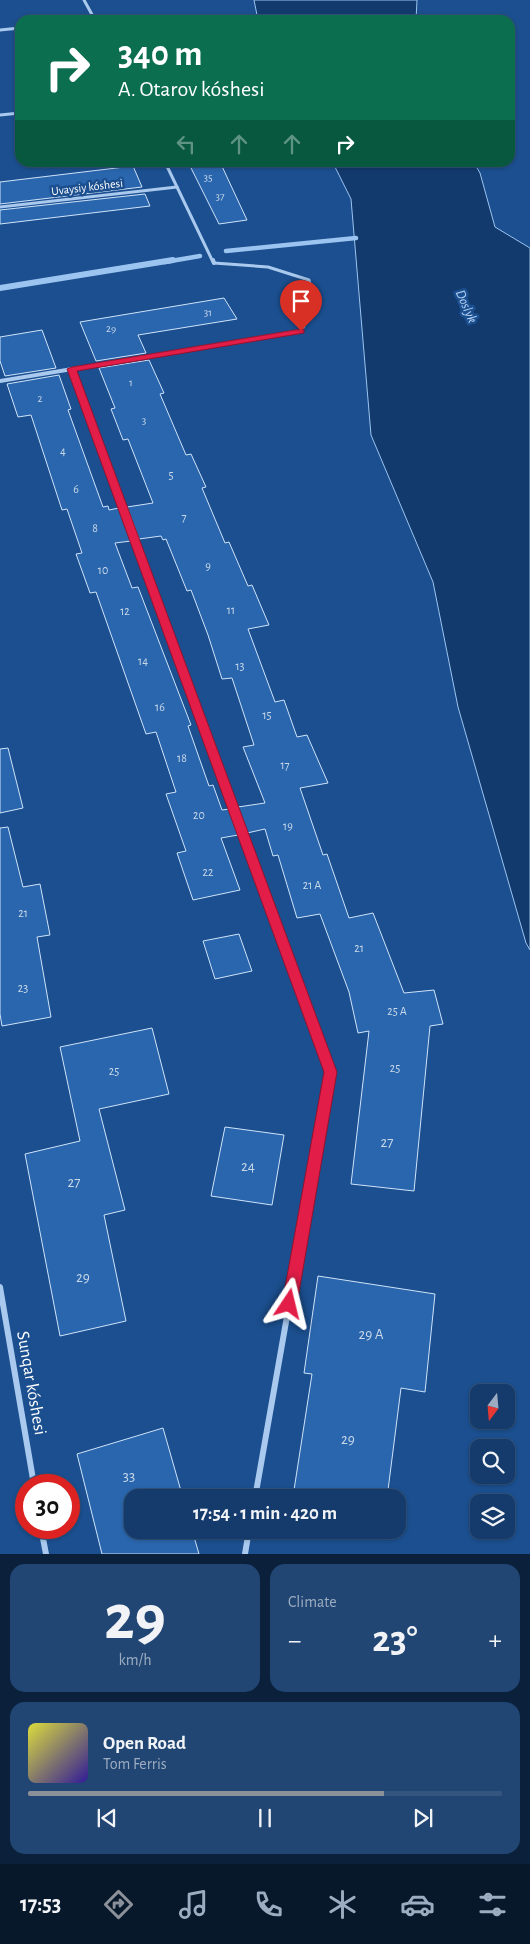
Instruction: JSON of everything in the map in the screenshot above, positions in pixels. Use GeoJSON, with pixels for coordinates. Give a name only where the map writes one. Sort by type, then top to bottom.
{"type":"FeatureCollection","features":[{"type":"Feature","properties":{"kind":"street"},"geometry":{"type":"LineString","coordinates":[[84,0],[92,15]]}},
{"type":"Feature","properties":{"kind":"street"},"geometry":{"type":"LineString","coordinates":[[0,30],[15,28]]}},
{"type":"Feature","properties":{"kind":"street"},"geometry":{"type":"LineString","coordinates":[[0,115],[15,114]]}},
{"type":"Feature","properties":{"kind":"street"},"geometry":{"type":"LineString","coordinates":[[167,167],[214,263]]}},
{"type":"Feature","properties":{"kind":"street","name":"Uvaysiy kóshesi"},"geometry":{"type":"LineString","coordinates":[[0,207],[177,187]]}},
{"type":"Feature","properties":{"kind":"street"},"geometry":{"type":"LineString","coordinates":[[0,381],[301,331]]}},
{"type":"Feature","properties":{"kind":"street"},"geometry":{"type":"LineString","coordinates":[[72,369],[330,1072],[257,1489]]}},
{"type":"Feature","properties":{"kind":"street","name":"Sunqar kóshesi"},"geometry":{"type":"LineString","coordinates":[[0,1287],[32,1474]]}},
{"type":"Feature","properties":{"kind":"street"},"geometry":{"type":"LineString","coordinates":[[43,1539],[46,1554]]}},
{"type":"Feature","properties":{"kind":"street"},"geometry":{"type":"LineString","coordinates":[[245,1554],[248,1539]]}},
{"type":"Feature","properties":{"kind":"lane"},"geometry":{"type":"LineString","coordinates":[[214,263],[268,267],[309,280],[315,306],[301,331]]}},
{"type":"Feature","properties":{"kind":"water"},"geometry":{"type":"Polygon","coordinates":[[[254,0],[417,0],[416,15],[257,15],[254,0]]]}},
{"type":"Feature","properties":{"kind":"water","name":"Doslyk"},"geometry":{"type":"Polygon","coordinates":[[[335,167],[476,167],[480,173],[495,227],[530,248],[530,950],[526,943],[458,707],[433,582],[371,435],[351,199],[335,167]]]}},
{"type":"Feature","properties":{"kind":"building"},"geometry":{"type":"Polygon","coordinates":[[[133,167],[142,187],[0,204],[0,182],[133,167]]]}},
{"type":"Feature","properties":{"kind":"building"},"geometry":{"type":"Polygon","coordinates":[[[190,167],[222,167],[247,220],[219,224],[190,167]]]}},
{"type":"Feature","properties":{"kind":"building"},"geometry":{"type":"Polygon","coordinates":[[[145,194],[150,206],[0,224],[0,210],[145,194]]]}},
{"type":"Feature","properties":{"kind":"building"},"geometry":{"type":"Polygon","coordinates":[[[224,298],[237,319],[138,335],[146,353],[96,361],[80,322],[224,298]]]}},
{"type":"Feature","properties":{"kind":"building"},"geometry":{"type":"Polygon","coordinates":[[[42,330],[56,368],[5,376],[0,361],[0,337],[42,330]]]}},
{"type":"Feature","properties":{"kind":"building"},"geometry":{"type":"Polygon","coordinates":[[[149,360],[164,393],[160,394],[186,455],[191,454],[206,487],[202,488],[225,543],[229,542],[248,586],[252,585],[269,625],[248,629],[275,702],[284,700],[297,737],[307,735],[328,783],[300,788],[323,855],[327,854],[349,918],[373,913],[404,993],[434,990],[443,1024],[430,1026],[414,1191],[351,1184],[369,1031],[358,1033],[349,992],[320,914],[297,918],[278,855],[273,856],[265,829],[247,833],[238,807],[265,803],[243,747],[254,745],[232,678],[222,679],[191,590],[187,591],[166,539],[163,540],[161,536],[139,539],[127,507],[153,503],[128,439],[123,440],[111,409],[115,408],[99,368],[149,360]]]}},
{"type":"Feature","properties":{"kind":"building"},"geometry":{"type":"Polygon","coordinates":[[[59,375],[71,409],[68,410],[103,507],[108,506],[109,510],[119,508],[131,541],[115,543],[132,588],[138,587],[191,725],[188,726],[209,786],[213,785],[222,810],[229,809],[238,835],[221,838],[240,890],[193,900],[177,853],[186,851],[166,794],[176,792],[156,732],[146,734],[96,592],[90,593],[76,554],[82,553],[67,509],[62,510],[31,415],[18,417],[7,384],[59,375]]]}},
{"type":"Feature","properties":{"kind":"building"},"geometry":{"type":"Polygon","coordinates":[[[8,748],[23,808],[0,813],[0,749],[8,748]]]}},
{"type":"Feature","properties":{"kind":"building"},"geometry":{"type":"Polygon","coordinates":[[[8,827],[23,887],[40,884],[50,935],[37,937],[51,1017],[2,1026],[0,1014],[0,828],[8,827]]]}},
{"type":"Feature","properties":{"kind":"building"},"geometry":{"type":"Polygon","coordinates":[[[239,934],[252,971],[215,979],[203,941],[239,934]]]}},
{"type":"Feature","properties":{"kind":"building"},"geometry":{"type":"Polygon","coordinates":[[[152,1028],[169,1094],[99,1109],[125,1210],[104,1215],[126,1321],[60,1336],[25,1154],[80,1141],[60,1047],[152,1028]]]}},
{"type":"Feature","properties":{"kind":"building"},"geometry":{"type":"Polygon","coordinates":[[[225,1127],[284,1135],[272,1205],[211,1196],[225,1127]]]}},
{"type":"Feature","properties":{"kind":"building"},"geometry":{"type":"Polygon","coordinates":[[[318,1276],[435,1294],[425,1392],[401,1388],[388,1489],[294,1489],[312,1374],[304,1373],[318,1276]]]}},
{"type":"Feature","properties":{"kind":"building"},"geometry":{"type":"Polygon","coordinates":[[[163,1428],[180,1489],[124,1489],[124,1539],[195,1539],[199,1554],[102,1554],[77,1454],[163,1428]]]}},
{"type":"Feature","properties":{"kind":"waterway"},"geometry":{"type":"LineString","coordinates":[[226,251],[356,238]]}},
{"type":"Feature","properties":{"kind":"waterway"},"geometry":{"type":"LineString","coordinates":[[165,262],[200,256]]}},
{"type":"Feature","properties":{"kind":"waterway"},"geometry":{"type":"LineString","coordinates":[[0,288],[173,260]]}},
{"type":"Feature","properties":{"kind":"route"},"geometry":{"type":"LineString","coordinates":[[289,1304],[330,1072],[72,369],[301,331]]}}]}
